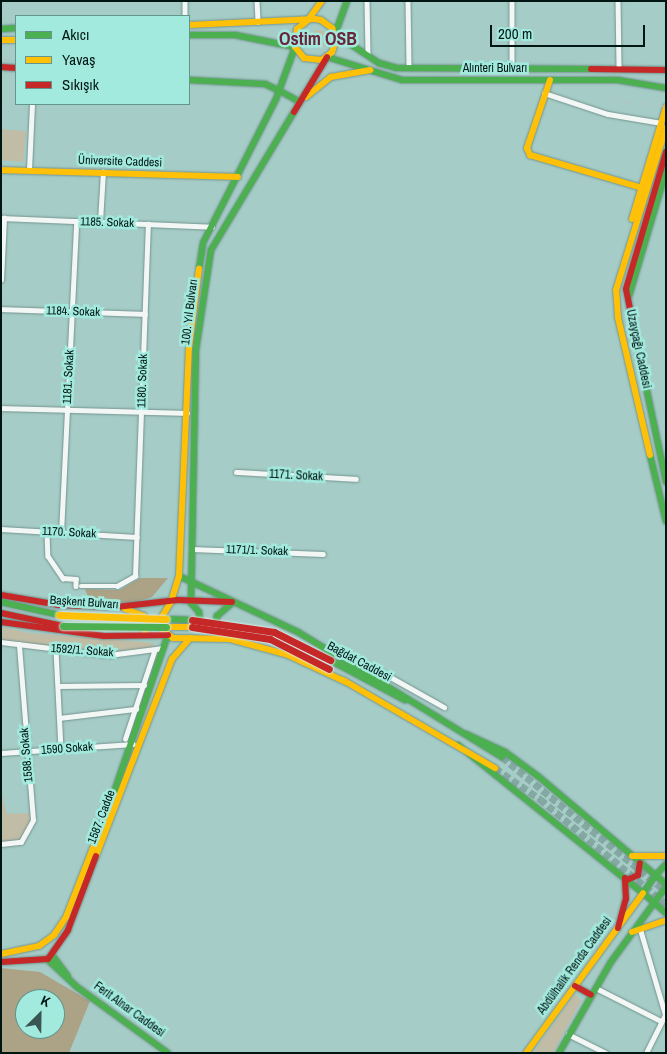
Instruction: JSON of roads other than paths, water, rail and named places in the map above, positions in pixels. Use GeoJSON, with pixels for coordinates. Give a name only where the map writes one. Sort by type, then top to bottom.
{"type":"FeatureCollection","features":[{"type":"Feature","properties":{"kind":"main road"},"geometry":{"type":"LineString","coordinates":[[295,47],[297,28],[308,20],[322,1]]}},
{"type":"Feature","properties":{"kind":"main road"},"geometry":{"type":"LineString","coordinates":[[190,35],[234,35],[295,47],[310,60],[327,57],[335,47],[335,34],[347,1]]}},
{"type":"Feature","properties":{"kind":"main road"},"geometry":{"type":"LineString","coordinates":[[190,25],[308,20],[327,23],[335,34]]}},
{"type":"Feature","properties":{"kind":"main road"},"geometry":{"type":"LineString","coordinates":[[1,29],[15,28]]}},
{"type":"Feature","properties":{"kind":"main road","name":"Alınteri Bulvarı"},"geometry":{"type":"LineString","coordinates":[[335,34],[368,55],[396,68],[619,66],[666,70]]}},
{"type":"Feature","properties":{"kind":"main road"},"geometry":{"type":"LineString","coordinates":[[1,40],[15,40]]}},
{"type":"Feature","properties":{"kind":"main road","name":"100. Yıl Bulvarı"},"geometry":{"type":"LineString","coordinates":[[171,602],[179,576],[196,274],[203,243],[280,91],[295,47]]}},
{"type":"Feature","properties":{"kind":"main road","name":"Alınteri Bulvarı"},"geometry":{"type":"LineString","coordinates":[[327,57],[402,80],[618,80],[666,88]]}},
{"type":"Feature","properties":{"kind":"main road","name":"100. Yıl Bulvarı"},"geometry":{"type":"LineString","coordinates":[[191,602],[190,549],[196,349],[211,250],[327,57]]}},
{"type":"Feature","properties":{"kind":"main road"},"geometry":{"type":"LineString","coordinates":[[1,67],[15,68]]}},
{"type":"Feature","properties":{"kind":"main road"},"geometry":{"type":"LineString","coordinates":[[190,80],[265,84],[300,102],[331,77],[370,70]]}},
{"type":"Feature","properties":{"kind":"main road"},"geometry":{"type":"LineString","coordinates":[[541,80],[543,93]]}},
{"type":"Feature","properties":{"kind":"main road"},"geometry":{"type":"LineString","coordinates":[[550,80],[543,93],[527,148],[530,155],[639,187]]}},
{"type":"Feature","properties":{"kind":"main road"},"geometry":{"type":"LineString","coordinates":[[626,248],[639,187],[663,125],[665,110]]}},
{"type":"Feature","properties":{"kind":"main road","name":"Uzayçağı Caddesi"},"geometry":{"type":"LineString","coordinates":[[663,125],[626,248],[616,290],[618,317],[666,521]]}},
{"type":"Feature","properties":{"kind":"main road","name":"Uzayçağı Caddesi"},"geometry":{"type":"LineString","coordinates":[[666,152],[632,263],[629,296],[629,315],[666,482]]}},
{"type":"Feature","properties":{"kind":"main road","name":"Üniversite Caddesi"},"geometry":{"type":"LineString","coordinates":[[1,170],[238,177]]}},
{"type":"Feature","properties":{"kind":"main road"},"geometry":{"type":"LineString","coordinates":[[629,296],[663,191],[666,171]]}},
{"type":"Feature","properties":{"kind":"main road"},"geometry":{"type":"LineString","coordinates":[[179,576],[185,581],[190,579],[233,602],[298,632],[439,718]]}},
{"type":"Feature","properties":{"kind":"main road"},"geometry":{"type":"LineString","coordinates":[[1,595],[116,607],[171,602],[233,602]]}},
{"type":"Feature","properties":{"kind":"main road","name":"Başkent Bulvarı"},"geometry":{"type":"LineString","coordinates":[[1,602],[58,615],[166,623]]}},
{"type":"Feature","properties":{"kind":"main road"},"geometry":{"type":"LineString","coordinates":[[168,635],[161,618],[171,602]]}},
{"type":"Feature","properties":{"kind":"main road"},"geometry":{"type":"LineString","coordinates":[[190,638],[199,629],[201,618],[191,602]]}},
{"type":"Feature","properties":{"kind":"main road"},"geometry":{"type":"LineString","coordinates":[[226,639],[214,626],[216,616],[233,602]]}},
{"type":"Feature","properties":{"kind":"main road"},"geometry":{"type":"LineString","coordinates":[[116,607],[144,616],[149,624],[138,636]]}},
{"type":"Feature","properties":{"kind":"main road","name":"Başkent Bulvarı"},"geometry":{"type":"LineString","coordinates":[[1,613],[63,626],[166,623]]}},
{"type":"Feature","properties":{"kind":"main road"},"geometry":{"type":"LineString","coordinates":[[1,622],[45,631],[138,636],[168,635],[178,640],[190,638],[226,639],[276,651],[346,682]]}},
{"type":"Feature","properties":{"kind":"main road"},"geometry":{"type":"LineString","coordinates":[[166,623],[192,624]]}},
{"type":"Feature","properties":{"kind":"main road","name":"Bağdat Caddesi"},"geometry":{"type":"LineString","coordinates":[[192,624],[274,632],[439,718],[502,757]]}},
{"type":"Feature","properties":{"kind":"main road","name":"Bağdat Caddesi"},"geometry":{"type":"LineString","coordinates":[[192,624],[270,640],[329,669],[346,682],[458,744],[495,768]]}},
{"type":"Feature","properties":{"kind":"main road","name":"1587. Cadde"},"geometry":{"type":"LineString","coordinates":[[40,945],[54,935],[71,907],[133,744],[168,635]]}},
{"type":"Feature","properties":{"kind":"main road","name":"1587. Cadde"},"geometry":{"type":"LineString","coordinates":[[49,956],[78,911],[172,659],[190,638]]}},
{"type":"Feature","properties":{"kind":"main road"},"geometry":{"type":"LineString","coordinates":[[466,734],[512,758],[666,886],[632,932],[596,988],[568,1034],[559,1053]]}},
{"type":"Feature","properties":{"kind":"main road"},"geometry":{"type":"LineString","coordinates":[[458,744],[666,912]]}},
{"type":"Feature","properties":{"kind":"main road"},"geometry":{"type":"LineString","coordinates":[[632,856],[666,856]]}},
{"type":"Feature","properties":{"kind":"main road"},"geometry":{"type":"LineString","coordinates":[[626,879],[638,875],[640,863]]}},
{"type":"Feature","properties":{"kind":"main road"},"geometry":{"type":"LineString","coordinates":[[656,876],[666,864]]}},
{"type":"Feature","properties":{"kind":"main road","name":"Abdülhalik Renda Caddesi"},"geometry":{"type":"LineString","coordinates":[[526,1053],[656,876]]}},
{"type":"Feature","properties":{"kind":"main road"},"geometry":{"type":"LineString","coordinates":[[618,928],[626,899],[626,879]]}},
{"type":"Feature","properties":{"kind":"main road"},"geometry":{"type":"LineString","coordinates":[[632,932],[666,920]]}},
{"type":"Feature","properties":{"kind":"main road"},"geometry":{"type":"LineString","coordinates":[[40,945],[38,954],[49,956]]}},
{"type":"Feature","properties":{"kind":"main road"},"geometry":{"type":"LineString","coordinates":[[1,954],[40,945],[51,945],[49,956]]}},
{"type":"Feature","properties":{"kind":"main road"},"geometry":{"type":"LineString","coordinates":[[1,962],[49,956]]}},
{"type":"Feature","properties":{"kind":"main road","name":"Ferit Alnar Caddesi"},"geometry":{"type":"LineString","coordinates":[[49,956],[77,987],[168,1053]]}},
{"type":"Feature","properties":{"kind":"main road"},"geometry":{"type":"LineString","coordinates":[[575,986],[592,995]]}},
{"type":"Feature","properties":{"kind":"street"},"geometry":{"type":"LineString","coordinates":[[185,1],[186,15]]}},
{"type":"Feature","properties":{"kind":"street"},"geometry":{"type":"LineString","coordinates":[[257,1],[258,22]]}},
{"type":"Feature","properties":{"kind":"street"},"geometry":{"type":"LineString","coordinates":[[367,1],[368,55]]}},
{"type":"Feature","properties":{"kind":"street"},"geometry":{"type":"LineString","coordinates":[[408,1],[409,68]]}},
{"type":"Feature","properties":{"kind":"street"},"geometry":{"type":"LineString","coordinates":[[512,1],[512,67]]}},
{"type":"Feature","properties":{"kind":"street"},"geometry":{"type":"LineString","coordinates":[[618,1],[619,66]]}},
{"type":"Feature","properties":{"kind":"street"},"geometry":{"type":"LineString","coordinates":[[543,93],[608,114],[663,125]]}},
{"type":"Feature","properties":{"kind":"street"},"geometry":{"type":"LineString","coordinates":[[29,170],[32,105]]}},
{"type":"Feature","properties":{"kind":"street"},"geometry":{"type":"LineString","coordinates":[[100,222],[103,172]]}},
{"type":"Feature","properties":{"kind":"street"},"geometry":{"type":"LineString","coordinates":[[1,280],[3,218]]}},
{"type":"Feature","properties":{"kind":"street","name":"1185. Sokak"},"geometry":{"type":"LineString","coordinates":[[3,218],[212,227]]}},
{"type":"Feature","properties":{"kind":"street","name":"1181. Sokak"},"geometry":{"type":"LineString","coordinates":[[61,533],[76,221]]}},
{"type":"Feature","properties":{"kind":"street","name":"1180. Sokak"},"geometry":{"type":"LineString","coordinates":[[47,532],[48,556],[63,578],[76,579],[78,586],[130,582],[135,576],[148,224]]}},
{"type":"Feature","properties":{"kind":"street","name":"1184. Sokak"},"geometry":{"type":"LineString","coordinates":[[1,309],[145,314]]}},
{"type":"Feature","properties":{"kind":"street"},"geometry":{"type":"LineString","coordinates":[[1,408],[187,412]]}},
{"type":"Feature","properties":{"kind":"street","name":"1171. Sokak"},"geometry":{"type":"LineString","coordinates":[[236,472],[356,479]]}},
{"type":"Feature","properties":{"kind":"street","name":"1170. Sokak"},"geometry":{"type":"LineString","coordinates":[[1,529],[137,537]]}},
{"type":"Feature","properties":{"kind":"street","name":"1171/1. Sokak"},"geometry":{"type":"LineString","coordinates":[[190,549],[324,554]]}},
{"type":"Feature","properties":{"kind":"street","name":"1592/1. Sokak"},"geometry":{"type":"LineString","coordinates":[[1,642],[109,655],[154,652],[163,648]]}},
{"type":"Feature","properties":{"kind":"street","name":"1588. Sokak"},"geometry":{"type":"LineString","coordinates":[[1,844],[21,842],[33,820],[19,645]]}},
{"type":"Feature","properties":{"kind":"street"},"geometry":{"type":"LineString","coordinates":[[56,650],[61,749]]}},
{"type":"Feature","properties":{"kind":"street"},"geometry":{"type":"LineString","coordinates":[[125,739],[154,652]]}},
{"type":"Feature","properties":{"kind":"street"},"geometry":{"type":"LineString","coordinates":[[378,670],[444,708]]}},
{"type":"Feature","properties":{"kind":"street"},"geometry":{"type":"LineString","coordinates":[[58,686],[144,685]]}},
{"type":"Feature","properties":{"kind":"street"},"geometry":{"type":"LineString","coordinates":[[59,718],[136,709]]}},
{"type":"Feature","properties":{"kind":"street","name":"1590 Sokak"},"geometry":{"type":"LineString","coordinates":[[1,753],[133,744]]}},
{"type":"Feature","properties":{"kind":"street"},"geometry":{"type":"LineString","coordinates":[[640,928],[665,1013],[646,1053]]}},
{"type":"Feature","properties":{"kind":"street"},"geometry":{"type":"LineString","coordinates":[[596,988],[661,1021]]}},
{"type":"Feature","properties":{"kind":"street"},"geometry":{"type":"LineString","coordinates":[[568,1034],[606,1053]]}},
{"type":"Feature","properties":{"kind":"tunnel"},"geometry":{"type":"LineString","coordinates":[[502,757],[666,891]]}},
{"type":"Feature","properties":{"kind":"tunnel"},"geometry":{"type":"LineString","coordinates":[[495,768],[540,799],[666,904]]}},
{"type":"Feature","properties":{"kind":"railway"},"geometry":{"type":"LineString","coordinates":[[1,58],[15,60]]}},
{"type":"Feature","properties":{"kind":"railway"},"geometry":{"type":"LineString","coordinates":[[622,101],[666,106]]}},
{"type":"Feature","properties":{"kind":"district","name":"Ostim OSB"},"geometry":{"type":"Point","coordinates":[318,39]}}]}
